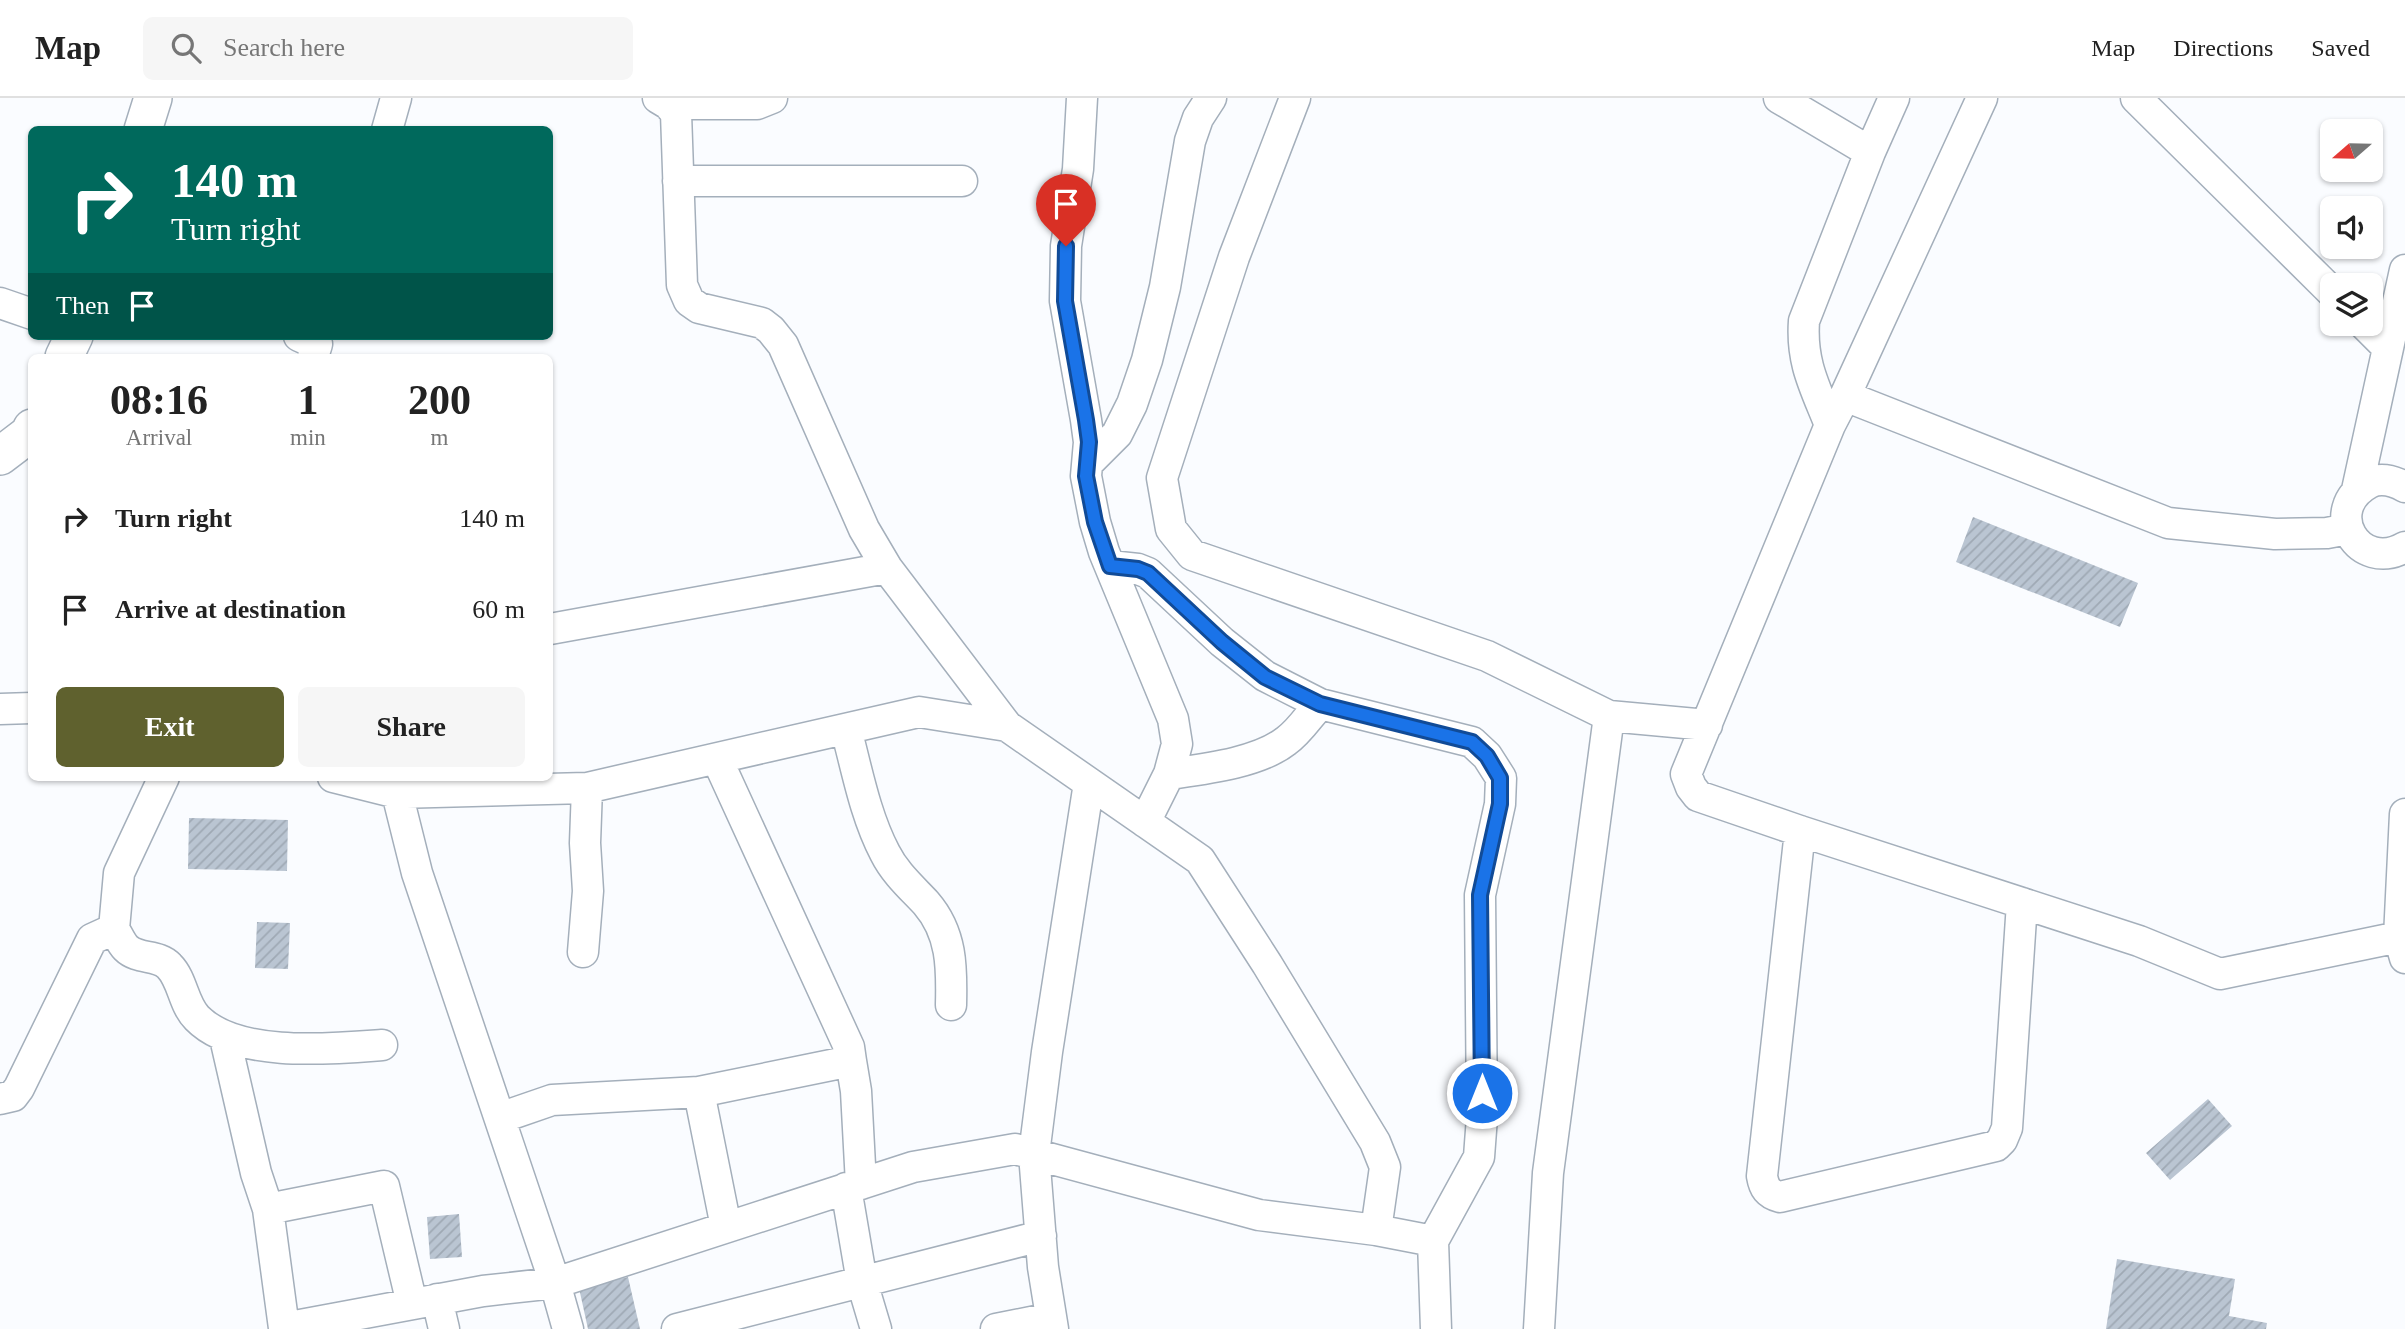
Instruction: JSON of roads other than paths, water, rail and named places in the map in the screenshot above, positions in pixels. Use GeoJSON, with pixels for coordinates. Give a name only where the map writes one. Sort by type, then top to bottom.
{"type":"FeatureCollection","features":[{"type":"Feature","properties":{"kind":"street"},"geometry":{"type":"LineString","coordinates":[[144,126],[153,98]]}},
{"type":"Feature","properties":{"kind":"street"},"geometry":{"type":"LineString","coordinates":[[388,126],[396,98]]}},
{"type":"Feature","properties":{"kind":"street"},"geometry":{"type":"LineString","coordinates":[[663,101],[757,104],[772,98]]}},
{"type":"Feature","properties":{"kind":"street"},"geometry":{"type":"LineString","coordinates":[[1082,98],[1078,169],[1066,246],[1065,301],[1089,442],[1086,476],[1095,522],[1110,566],[1173,719],[1177,744],[1169,774],[1145,822]]}},
{"type":"Feature","properties":{"kind":"street"},"geometry":{"type":"LineString","coordinates":[[1087,464],[1117,434],[1132,404],[1147,360],[1165,287],[1191,141],[1198,118],[1212,98]]}},
{"type":"Feature","properties":{"kind":"street"},"geometry":{"type":"LineString","coordinates":[[1295,98],[1234,257],[1162,478],[1171,529],[1192,555],[1486,656],[1609,716],[1707,725]]}},
{"type":"Feature","properties":{"kind":"street"},"geometry":{"type":"LineString","coordinates":[[1779,98],[1870,152]]}},
{"type":"Feature","properties":{"kind":"street"},"geometry":{"type":"LineString","coordinates":[[1830,425],[1808,372],[1803,345],[1804,321],[1870,152],[1895,98]]}},
{"type":"Feature","properties":{"kind":"street"},"geometry":{"type":"LineString","coordinates":[[1982,98],[1830,425],[1686,774],[1691,787],[1698,796],[2139,941],[2220,974],[2402,948],[2405,814]]}},
{"type":"Feature","properties":{"kind":"street"},"geometry":{"type":"LineString","coordinates":[[2136,98],[2320,280]]}},
{"type":"Feature","properties":{"kind":"street"},"geometry":{"type":"LineString","coordinates":[[663,101],[676,113],[681,285],[689,300],[699,309],[762,324],[771,330],[783,345],[864,529],[887,568],[1007,726],[1200,860],[1375,1142],[1385,1167],[1376,1230]]}},
{"type":"Feature","properties":{"kind":"street"},"geometry":{"type":"LineString","coordinates":[[678,181],[962,181]]}},
{"type":"Feature","properties":{"kind":"street"},"geometry":{"type":"LineString","coordinates":[[2405,271],[2357,490],[2349,501],[2346,515],[2348,529],[2358,545],[2375,554],[2394,553],[2405,547]]}},
{"type":"Feature","properties":{"kind":"street"},"geometry":{"type":"LineString","coordinates":[[0,303],[28,313]]}},
{"type":"Feature","properties":{"kind":"street"},"geometry":{"type":"LineString","coordinates":[[2376,336],[2388,348]]}},
{"type":"Feature","properties":{"kind":"street"},"geometry":{"type":"LineString","coordinates":[[1845,396],[2168,523],[2276,534],[2327,533],[2348,529]]}},
{"type":"Feature","properties":{"kind":"street"},"geometry":{"type":"LineString","coordinates":[[0,456],[28,435]]}},
{"type":"Feature","properties":{"kind":"street"},"geometry":{"type":"LineString","coordinates":[[2357,490],[2375,480],[2395,481],[2405,487]]}},
{"type":"Feature","properties":{"kind":"street"},"geometry":{"type":"LineString","coordinates":[[1110,566],[1138,569],[1148,573],[1222,642],[1265,677],[1320,704],[1472,742],[1487,756],[1500,778],[1500,804],[1480,895],[1482,1117],[1479,1157],[1433,1241],[1436,1329]]}},
{"type":"Feature","properties":{"kind":"street"},"geometry":{"type":"LineString","coordinates":[[553,628],[887,568]]}},
{"type":"Feature","properties":{"kind":"street"},"geometry":{"type":"LineString","coordinates":[[1169,774],[1268,752],[1287,741],[1320,704]]}},
{"type":"Feature","properties":{"kind":"street"},"geometry":{"type":"LineString","coordinates":[[0,709],[28,708]]}},
{"type":"Feature","properties":{"kind":"street"},"geometry":{"type":"LineString","coordinates":[[349,781],[397,793],[587,788],[919,712],[1007,726]]}},
{"type":"Feature","properties":{"kind":"street"},"geometry":{"type":"LineString","coordinates":[[1539,1329],[1548,1173],[1609,716]]}},
{"type":"Feature","properties":{"kind":"street"},"geometry":{"type":"LineString","coordinates":[[846,729],[875,830],[885,854],[899,875],[928,905],[945,931],[952,967],[951,1005]]}},
{"type":"Feature","properties":{"kind":"street"},"geometry":{"type":"LineString","coordinates":[[717,759],[849,1047],[856,1091],[853,1186],[862,1282],[876,1329]]}},
{"type":"Feature","properties":{"kind":"street"},"geometry":{"type":"LineString","coordinates":[[162,781],[119,873],[114,929],[125,947],[136,955],[168,965],[176,975],[194,1015],[209,1029],[225,1038],[298,1050],[383,1045]]}},
{"type":"Feature","properties":{"kind":"street"},"geometry":{"type":"LineString","coordinates":[[996,1329],[1052,1323],[1034,1154],[1046,1052],[1089,783]]}},
{"type":"Feature","properties":{"kind":"street"},"geometry":{"type":"LineString","coordinates":[[583,952],[587,891],[587,788]]}},
{"type":"Feature","properties":{"kind":"street"},"geometry":{"type":"LineString","coordinates":[[397,793],[417,873],[555,1283],[568,1329]]}},
{"type":"Feature","properties":{"kind":"street"},"geometry":{"type":"LineString","coordinates":[[1800,831],[1762,1176],[1763,1186],[1770,1194],[1780,1197],[1996,1146],[2002,1140],[2007,1128],[2022,903]]}},
{"type":"Feature","properties":{"kind":"street"},"geometry":{"type":"LineString","coordinates":[[0,1099],[13,1096],[19,1088],[92,939],[114,929]]}},
{"type":"Feature","properties":{"kind":"street"},"geometry":{"type":"LineString","coordinates":[[225,1038],[256,1173],[268,1209],[281,1328],[424,1302],[555,1283],[914,1167],[1015,1149],[1259,1214],[1376,1230],[1433,1241]]}},
{"type":"Feature","properties":{"kind":"street"},"geometry":{"type":"LineString","coordinates":[[499,1118],[552,1100],[699,1091],[851,1061]]}},
{"type":"Feature","properties":{"kind":"street"},"geometry":{"type":"LineString","coordinates":[[699,1091],[726,1227]]}},
{"type":"Feature","properties":{"kind":"street"},"geometry":{"type":"LineString","coordinates":[[268,1209],[384,1186],[424,1302],[444,1329]]}},
{"type":"Feature","properties":{"kind":"street"},"geometry":{"type":"LineString","coordinates":[[677,1329],[1041,1237]]}}]}
